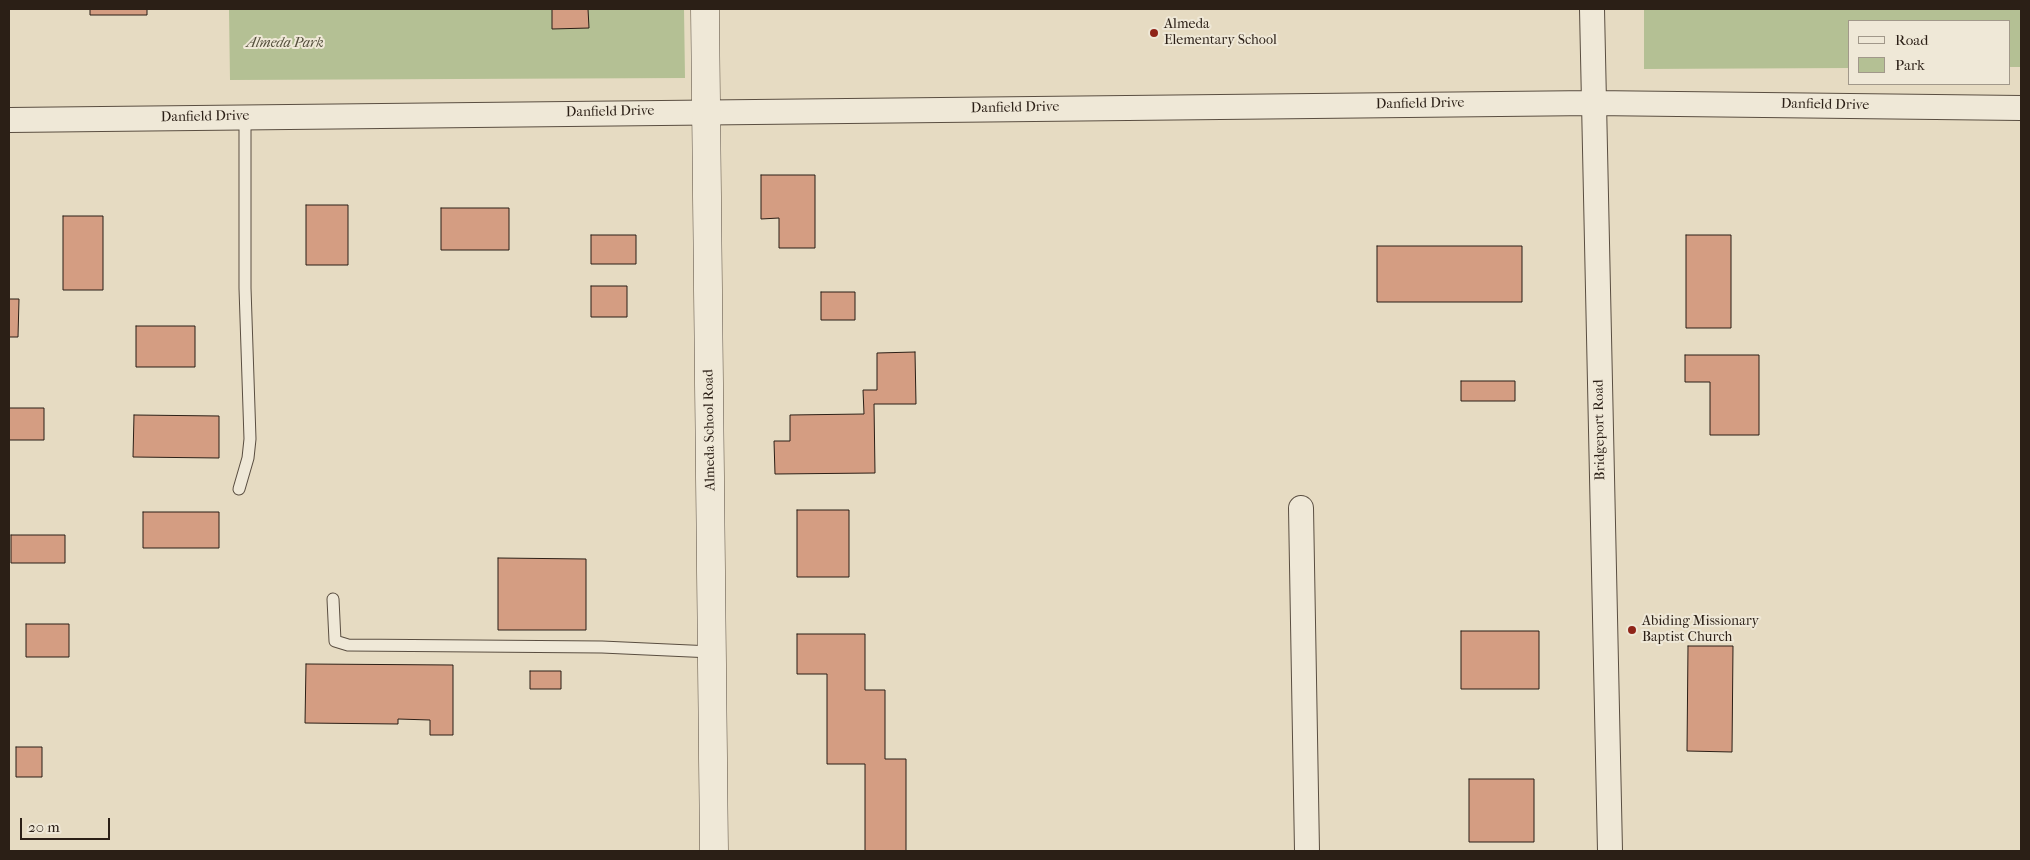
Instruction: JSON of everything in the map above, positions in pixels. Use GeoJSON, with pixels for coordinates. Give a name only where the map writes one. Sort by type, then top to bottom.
{"type":"FeatureCollection","features":[{"type":"Feature","properties":{"kind":"street","name":"Almeda School Road"},"geometry":{"type":"LineString","coordinates":[[705,9],[714,851]]}},
{"type":"Feature","properties":{"kind":"street","name":"Bridgeport Road"},"geometry":{"type":"LineString","coordinates":[[1592,9],[1610,851]]}},
{"type":"Feature","properties":{"kind":"street","name":"Danfield Drive"},"geometry":{"type":"LineString","coordinates":[[9,120],[707,111],[1593,103],[2021,108]]}},
{"type":"Feature","properties":{"kind":"street"},"geometry":{"type":"LineString","coordinates":[[1301,508],[1307,851]]}},
{"type":"Feature","properties":{"kind":"lane"},"geometry":{"type":"LineString","coordinates":[[239,489],[248,458],[250,440],[245,288],[245,117]]}},
{"type":"Feature","properties":{"kind":"lane"},"geometry":{"type":"LineString","coordinates":[[333,599],[335,642],[348,645],[602,648],[712,652]]}},
{"type":"Feature","properties":{"kind":"green space","name":"Almeda Park"},"geometry":{"type":"Polygon","coordinates":[[[229,9],[684,9],[685,78],[230,80],[229,9]]]}},
{"type":"Feature","properties":{"kind":"green space"},"geometry":{"type":"Polygon","coordinates":[[[1644,9],[2021,9],[2021,67],[2010,67],[2010,20],[1848,20],[1848,68],[1644,69],[1644,9]]]}},
{"type":"Feature","properties":{"kind":"building"},"geometry":{"type":"Polygon","coordinates":[[[90,9],[147,9],[147,15],[90,15],[90,9]]]}},
{"type":"Feature","properties":{"kind":"building"},"geometry":{"type":"Polygon","coordinates":[[[552,9],[588,9],[589,28],[552,29],[552,9]]]}},
{"type":"Feature","properties":{"kind":"building"},"geometry":{"type":"Polygon","coordinates":[[[761,175],[815,175],[815,248],[779,248],[779,218],[761,219],[761,175]]]}},
{"type":"Feature","properties":{"kind":"building"},"geometry":{"type":"Polygon","coordinates":[[[306,205],[348,205],[348,265],[306,265],[306,205]]]}},
{"type":"Feature","properties":{"kind":"building"},"geometry":{"type":"Polygon","coordinates":[[[441,208],[509,208],[509,250],[441,250],[441,208]]]}},
{"type":"Feature","properties":{"kind":"building"},"geometry":{"type":"Polygon","coordinates":[[[63,216],[103,216],[103,290],[63,290],[63,216]]]}},
{"type":"Feature","properties":{"kind":"building"},"geometry":{"type":"Polygon","coordinates":[[[591,235],[636,235],[636,264],[591,264],[591,235]]]}},
{"type":"Feature","properties":{"kind":"building"},"geometry":{"type":"Polygon","coordinates":[[[1686,235],[1731,235],[1731,328],[1686,328],[1686,235]]]}},
{"type":"Feature","properties":{"kind":"building"},"geometry":{"type":"Polygon","coordinates":[[[1377,246],[1522,246],[1522,302],[1377,302],[1377,246]]]}},
{"type":"Feature","properties":{"kind":"building"},"geometry":{"type":"Polygon","coordinates":[[[591,286],[627,286],[627,317],[591,317],[591,286]]]}},
{"type":"Feature","properties":{"kind":"building"},"geometry":{"type":"Polygon","coordinates":[[[821,292],[855,292],[855,320],[821,320],[821,292]]]}},
{"type":"Feature","properties":{"kind":"building"},"geometry":{"type":"Polygon","coordinates":[[[9,299],[19,299],[18,337],[9,337],[9,299]]]}},
{"type":"Feature","properties":{"kind":"building"},"geometry":{"type":"Polygon","coordinates":[[[136,326],[195,326],[195,367],[136,367],[136,326]]]}},
{"type":"Feature","properties":{"kind":"building"},"geometry":{"type":"Polygon","coordinates":[[[915,352],[916,404],[874,404],[875,473],[775,474],[774,441],[790,441],[790,415],[864,414],[863,390],[877,390],[877,353],[915,352]]]}},
{"type":"Feature","properties":{"kind":"building"},"geometry":{"type":"Polygon","coordinates":[[[1685,355],[1759,355],[1759,435],[1710,435],[1710,382],[1685,382],[1685,355]]]}},
{"type":"Feature","properties":{"kind":"building"},"geometry":{"type":"Polygon","coordinates":[[[1461,381],[1515,381],[1515,401],[1461,401],[1461,381]]]}},
{"type":"Feature","properties":{"kind":"building"},"geometry":{"type":"Polygon","coordinates":[[[9,408],[44,408],[44,440],[9,440],[9,408]]]}},
{"type":"Feature","properties":{"kind":"building"},"geometry":{"type":"Polygon","coordinates":[[[134,415],[219,416],[219,458],[133,457],[134,415]]]}},
{"type":"Feature","properties":{"kind":"building"},"geometry":{"type":"Polygon","coordinates":[[[797,510],[849,510],[849,577],[797,577],[797,510]]]}},
{"type":"Feature","properties":{"kind":"building"},"geometry":{"type":"Polygon","coordinates":[[[143,512],[219,512],[219,548],[143,548],[143,512]]]}},
{"type":"Feature","properties":{"kind":"building"},"geometry":{"type":"Polygon","coordinates":[[[11,535],[65,535],[65,563],[11,563],[11,535]]]}},
{"type":"Feature","properties":{"kind":"building"},"geometry":{"type":"Polygon","coordinates":[[[498,558],[586,559],[586,630],[498,630],[498,558]]]}},
{"type":"Feature","properties":{"kind":"building"},"geometry":{"type":"Polygon","coordinates":[[[26,624],[69,624],[69,657],[26,657],[26,624]]]}},
{"type":"Feature","properties":{"kind":"building"},"geometry":{"type":"Polygon","coordinates":[[[1461,631],[1539,631],[1539,689],[1461,689],[1461,631]]]}},
{"type":"Feature","properties":{"kind":"building"},"geometry":{"type":"Polygon","coordinates":[[[797,634],[865,634],[865,690],[885,690],[885,759],[906,759],[906,851],[865,851],[865,764],[827,764],[827,674],[797,674],[797,634]]]}},
{"type":"Feature","properties":{"kind":"building"},"geometry":{"type":"Polygon","coordinates":[[[1688,646],[1733,646],[1732,752],[1687,751],[1688,646]]]}},
{"type":"Feature","properties":{"kind":"building"},"geometry":{"type":"Polygon","coordinates":[[[306,664],[453,665],[453,735],[430,735],[430,720],[398,719],[398,724],[305,723],[306,664]]]}},
{"type":"Feature","properties":{"kind":"building"},"geometry":{"type":"Polygon","coordinates":[[[530,671],[561,671],[561,689],[530,689],[530,671]]]}},
{"type":"Feature","properties":{"kind":"building"},"geometry":{"type":"Polygon","coordinates":[[[16,747],[42,747],[42,777],[16,777],[16,747]]]}},
{"type":"Feature","properties":{"kind":"building"},"geometry":{"type":"Polygon","coordinates":[[[1469,779],[1534,779],[1534,842],[1469,842],[1469,779]]]}},
{"type":"Feature","properties":{"kind":"place","name":"Almeda Elementary School"},"geometry":{"type":"Point","coordinates":[1154,33]}},
{"type":"Feature","properties":{"kind":"place","name":"Abiding Missionary Baptist Church"},"geometry":{"type":"Point","coordinates":[1632,630]}}]}
